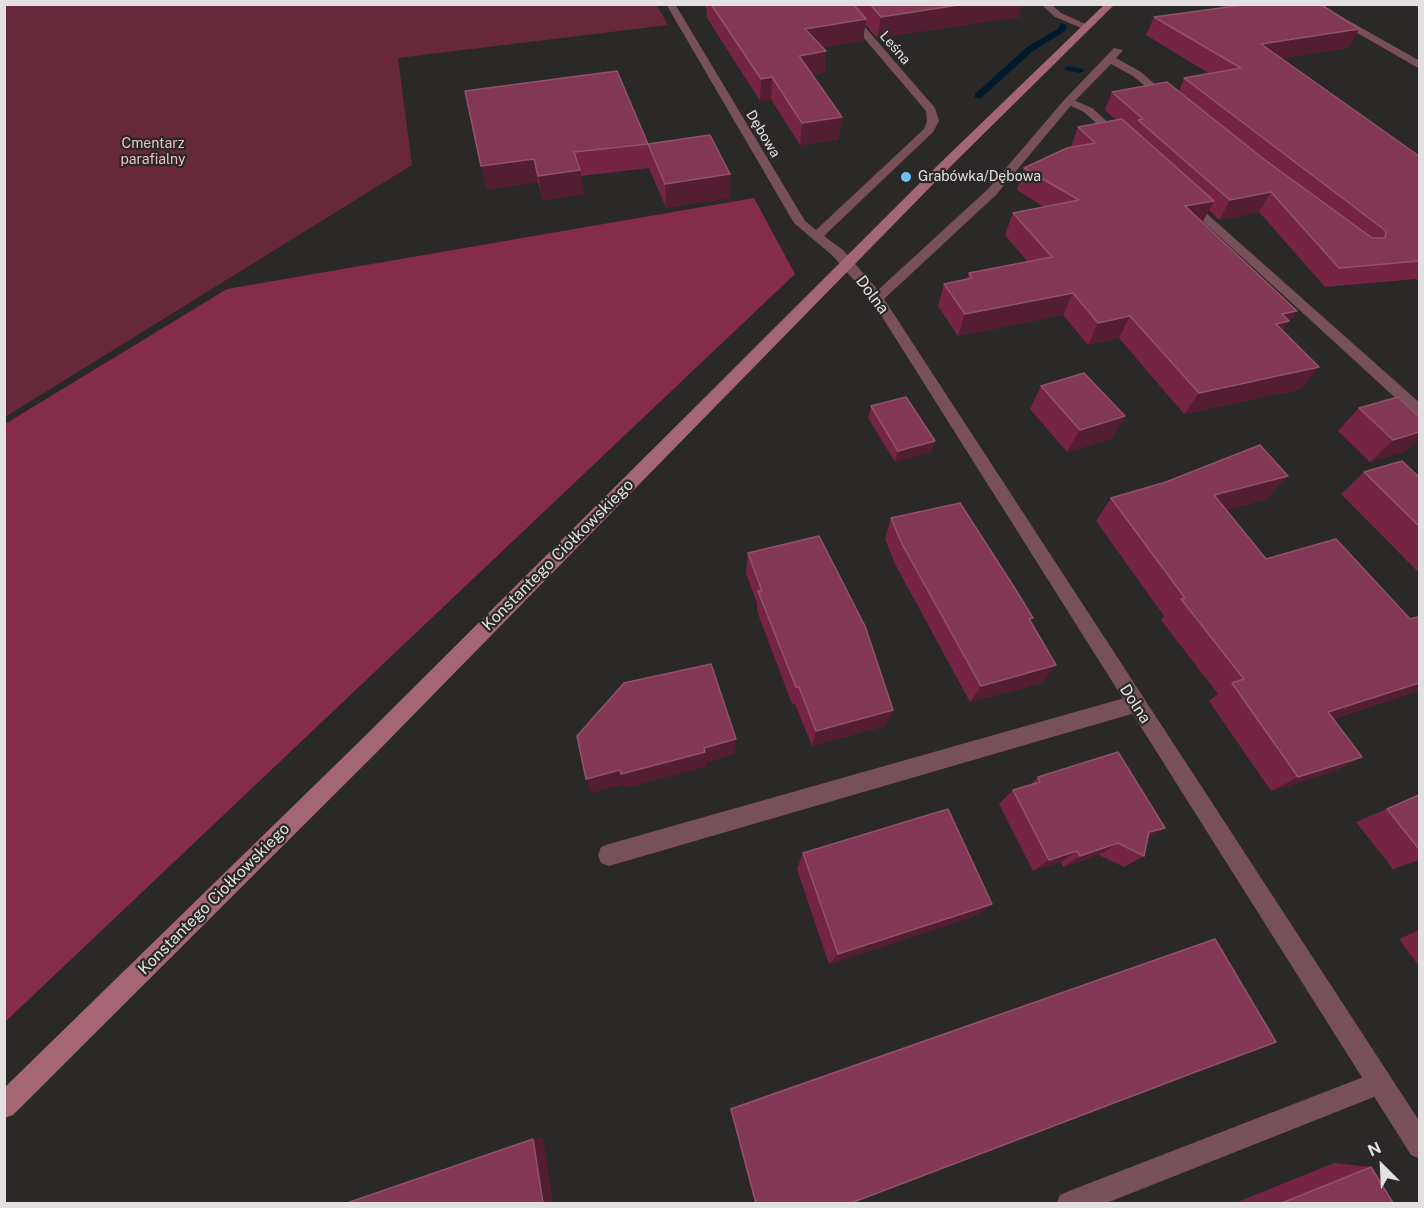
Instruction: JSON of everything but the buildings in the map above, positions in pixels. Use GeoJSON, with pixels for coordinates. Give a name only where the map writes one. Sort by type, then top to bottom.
{"type":"FeatureCollection","features":[{"type":"Feature","properties":{"kind":"street","name":"Dębowa"},"geometry":{"type":"LineString","coordinates":[[670,4],[788,206],[800,223],[848,263]]}},
{"type":"Feature","properties":{"kind":"street","name":"Leśna"},"geometry":{"type":"LineString","coordinates":[[817,236],[929,130],[933,121],[931,110],[839,4]]}},
{"type":"Feature","properties":{"kind":"street"},"geometry":{"type":"LineString","coordinates":[[1045,4],[1058,15],[1088,27]]}},
{"type":"Feature","properties":{"kind":"street","name":"Konstantego Ciołkowskiego"},"geometry":{"type":"LineString","coordinates":[[4,1106],[364,751],[848,263],[1111,4]]}},
{"type":"Feature","properties":{"kind":"street"},"geometry":{"type":"LineString","coordinates":[[1318,5],[1419,66]]}},
{"type":"Feature","properties":{"kind":"street"},"geometry":{"type":"LineString","coordinates":[[877,298],[992,192],[1069,101],[1114,54],[1180,110]]}},
{"type":"Feature","properties":{"kind":"street"},"geometry":{"type":"LineString","coordinates":[[1069,101],[1088,110],[1132,150]]}},
{"type":"Feature","properties":{"kind":"street"},"geometry":{"type":"LineString","coordinates":[[1176,190],[1419,412]]}},
{"type":"Feature","properties":{"kind":"street","name":"Dolna"},"geometry":{"type":"LineString","coordinates":[[848,263],[877,298],[1419,1146]]}},
{"type":"Feature","properties":{"kind":"street"},"geometry":{"type":"LineString","coordinates":[[609,855],[1135,704]]}},
{"type":"Feature","properties":{"kind":"street"},"geometry":{"type":"LineString","coordinates":[[1069,1203],[1379,1083]]}},
{"type":"Feature","properties":{"kind":"green space","name":"Cmentarz parafialny"},"geometry":{"type":"Polygon","coordinates":[[[5,4],[656,4],[668,25],[398,58],[412,165],[5,417],[5,4]]]}},
{"type":"Feature","properties":{"kind":"shaded area"},"geometry":{"type":"Polygon","coordinates":[[[754,198],[795,274],[5,1022],[5,424],[227,289],[754,198]]]}},
{"type":"Feature","properties":{"kind":"waterway"},"geometry":{"type":"LineString","coordinates":[[978,96],[1030,49],[1062,29],[1063,25]]}},
{"type":"Feature","properties":{"kind":"waterway"},"geometry":{"type":"LineString","coordinates":[[1068,68],[1080,71]]}},
{"type":"Feature","properties":{"kind":"place","name":"Grabówka/Dębowa"},"geometry":{"type":"Point","coordinates":[906,177]}}]}
